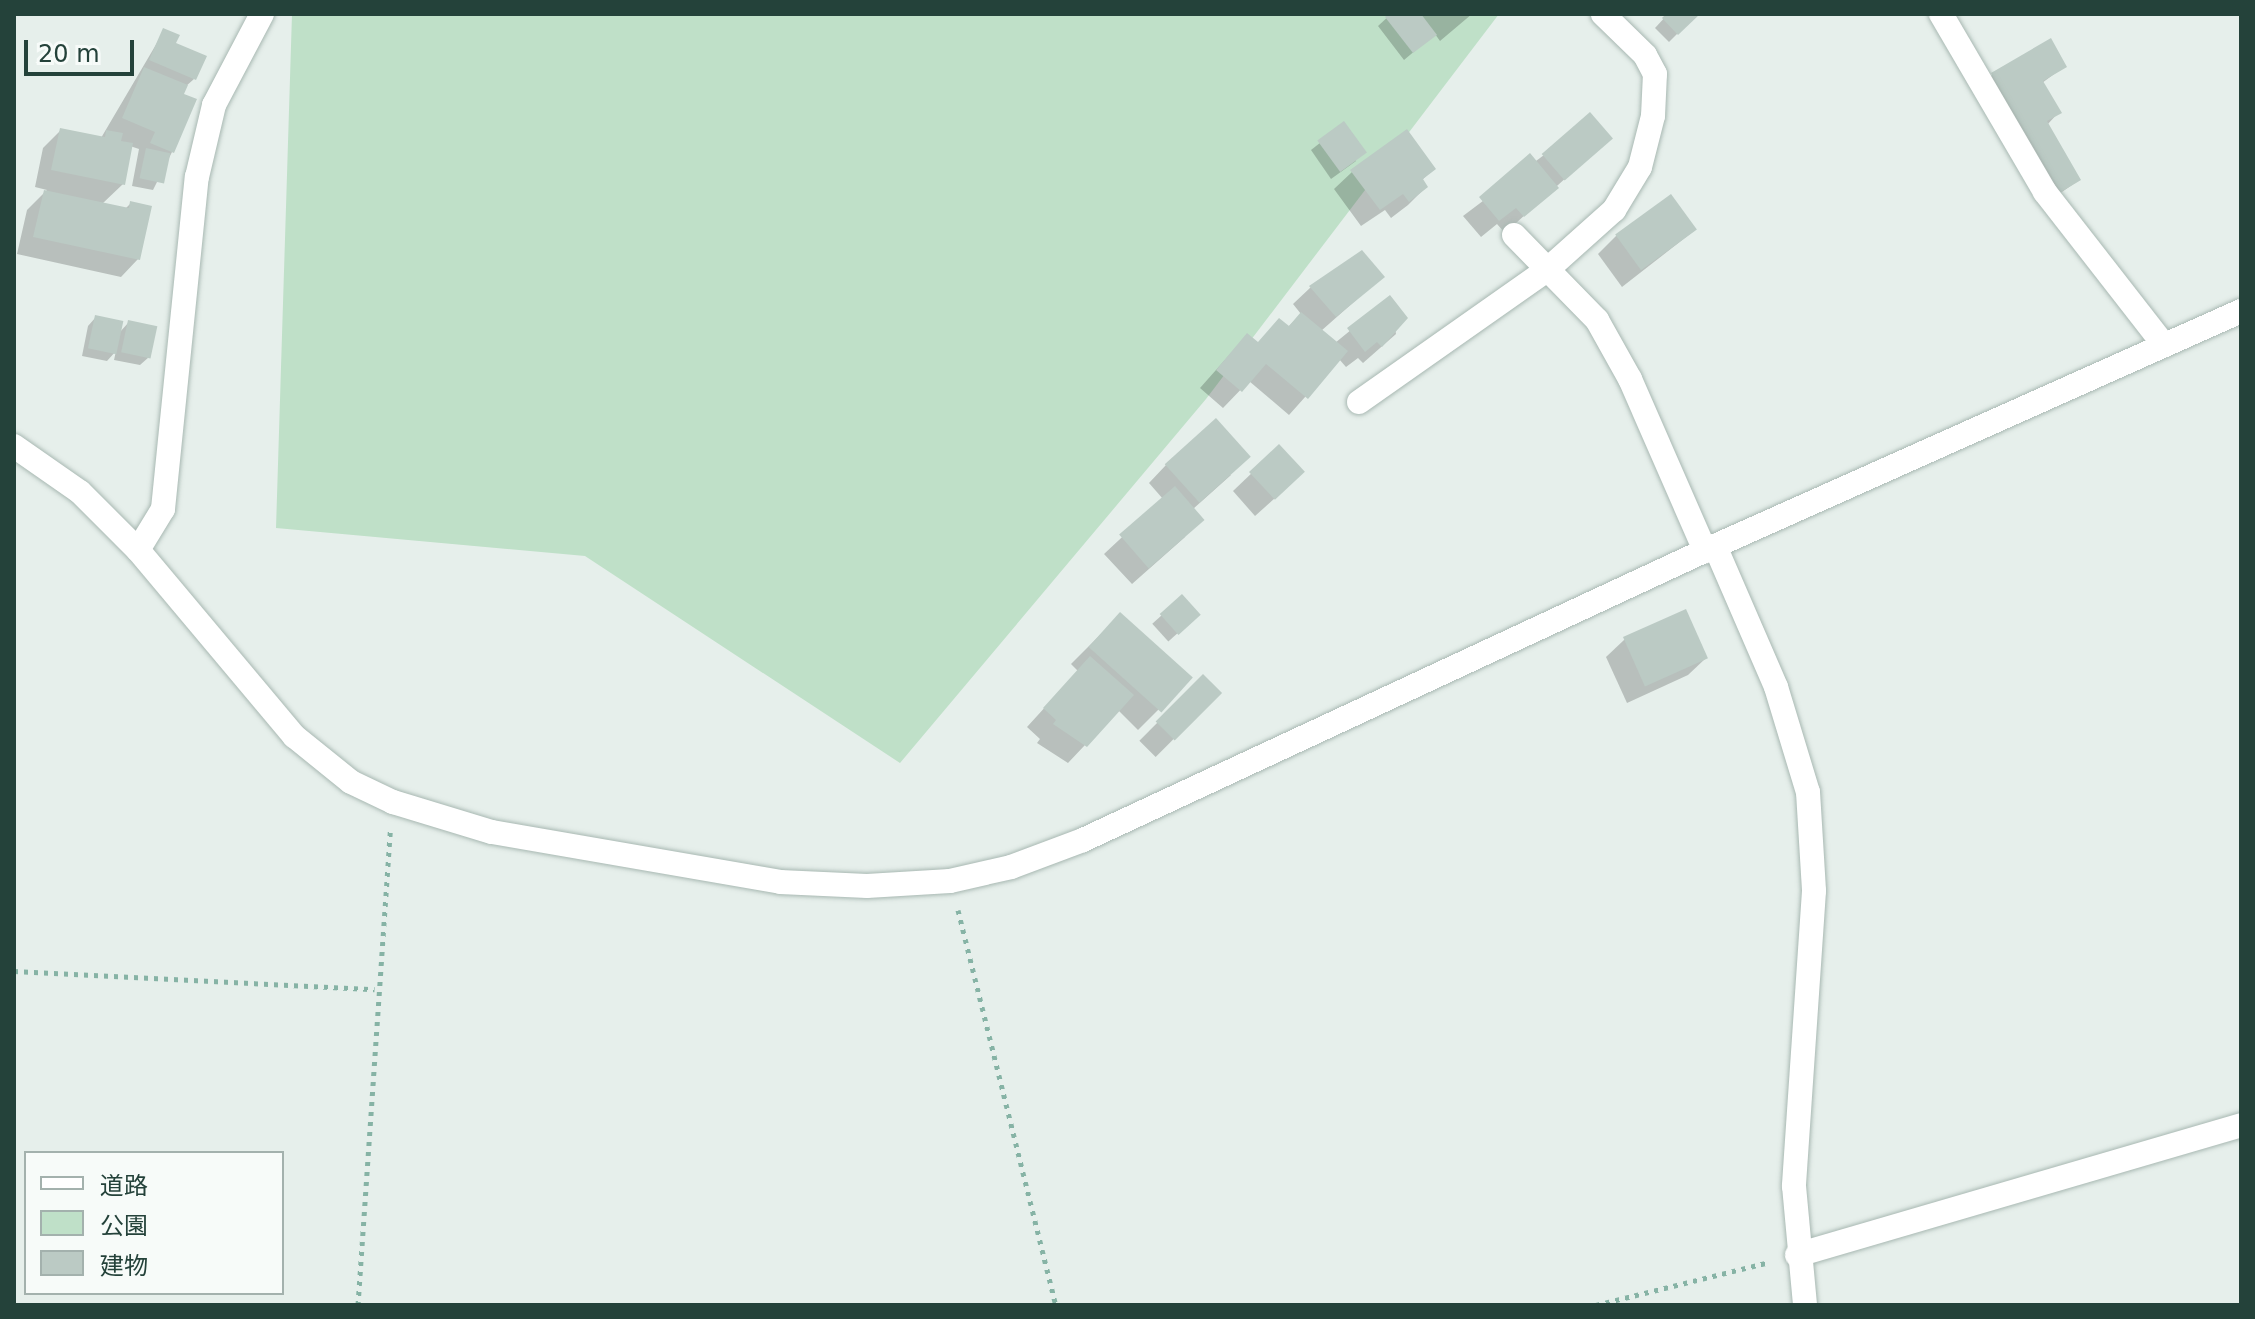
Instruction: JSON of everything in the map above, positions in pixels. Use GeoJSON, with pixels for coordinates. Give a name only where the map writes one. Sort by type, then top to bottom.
{"type":"FeatureCollection","features":[{"type":"Feature","properties":{"kind":"street"},"geometry":{"type":"LineString","coordinates":[[138,550],[163,509],[200,163],[214,105],[262,14]]}},
{"type":"Feature","properties":{"kind":"street"},"geometry":{"type":"LineString","coordinates":[[1359,402],[1548,269],[1614,210],[1640,167],[1653,116],[1655,74],[1645,55],[1603,14]]}},
{"type":"Feature","properties":{"kind":"street"},"geometry":{"type":"LineString","coordinates":[[1941,14],[2045,192],[2164,345]]}},
{"type":"Feature","properties":{"kind":"street"},"geometry":{"type":"LineString","coordinates":[[1514,235],[1604,332],[1630,379],[1776,687],[1808,792],[1814,891],[1794,1186],[1797,1255],[1805,1305]]}},
{"type":"Feature","properties":{"kind":"street"},"geometry":{"type":"LineString","coordinates":[[14,446],[80,492],[138,550],[294,736],[351,782],[393,802],[492,832],[780,882],[867,886],[950,881],[1011,867],[1083,840],[1710,549],[2241,311]]}},
{"type":"Feature","properties":{"kind":"street"},"geometry":{"type":"LineString","coordinates":[[1797,1255],[2241,1125]]}},
{"type":"Feature","properties":{"kind":"path"},"geometry":{"type":"LineString","coordinates":[[358,1305],[375,989],[393,802]]}},
{"type":"Feature","properties":{"kind":"path"},"geometry":{"type":"LineString","coordinates":[[950,881],[1056,1305]]}},
{"type":"Feature","properties":{"kind":"path"},"geometry":{"type":"LineString","coordinates":[[14,971],[375,989]]}},
{"type":"Feature","properties":{"kind":"path"},"geometry":{"type":"LineString","coordinates":[[1596,1305],[1797,1255]]}},
{"type":"Feature","properties":{"kind":"green space"},"geometry":{"type":"Polygon","coordinates":[[[292,14],[1499,14],[1206,399],[900,763],[585,556],[276,528],[292,14]]]}},
{"type":"Feature","properties":{"kind":"building"},"geometry":{"type":"Polygon","coordinates":[[[1388,14],[1421,14],[1437,35],[1413,53],[1385,17],[1388,14]]]}},
{"type":"Feature","properties":{"kind":"building"},"geometry":{"type":"Polygon","coordinates":[[[1666,14],[1700,14],[1678,35],[1662,18],[1666,14]]]}},
{"type":"Feature","properties":{"kind":"building"},"geometry":{"type":"Polygon","coordinates":[[[163,28],[180,35],[176,43],[207,56],[196,80],[149,60],[163,28]]]}},
{"type":"Feature","properties":{"kind":"building"},"geometry":{"type":"Polygon","coordinates":[[[2051,38],[2067,67],[2043,81],[2062,113],[2047,121],[2081,180],[2061,192],[1991,73],[2051,38]]]}},
{"type":"Feature","properties":{"kind":"building"},"geometry":{"type":"Polygon","coordinates":[[[144,67],[188,85],[184,94],[197,99],[174,153],[150,143],[155,132],[122,118],[144,67]]]}},
{"type":"Feature","properties":{"kind":"building"},"geometry":{"type":"Polygon","coordinates":[[[1590,112],[1613,138],[1565,180],[1542,154],[1590,112]]]}},
{"type":"Feature","properties":{"kind":"building"},"geometry":{"type":"Polygon","coordinates":[[[1344,121],[1367,153],[1340,172],[1317,140],[1344,121]]]}},
{"type":"Feature","properties":{"kind":"building"},"geometry":{"type":"Polygon","coordinates":[[[60,128],[105,137],[106,130],[123,133],[121,141],[133,143],[125,185],[51,170],[60,128]]]}},
{"type":"Feature","properties":{"kind":"building"},"geometry":{"type":"Polygon","coordinates":[[[1407,129],[1436,169],[1423,179],[1428,187],[1409,202],[1403,194],[1380,210],[1350,170],[1407,129]]]}},
{"type":"Feature","properties":{"kind":"building"},"geometry":{"type":"Polygon","coordinates":[[[146,148],[170,153],[164,184],[140,178],[146,148]]]}},
{"type":"Feature","properties":{"kind":"building"},"geometry":{"type":"Polygon","coordinates":[[[1530,153],[1559,188],[1524,217],[1516,208],[1499,221],[1479,197],[1530,153]]]}},
{"type":"Feature","properties":{"kind":"building"},"geometry":{"type":"Polygon","coordinates":[[[44,190],[129,208],[130,201],[152,206],[140,260],[33,237],[44,190]]]}},
{"type":"Feature","properties":{"kind":"building"},"geometry":{"type":"Polygon","coordinates":[[[1671,194],[1697,230],[1641,270],[1615,235],[1671,194]]]}},
{"type":"Feature","properties":{"kind":"building"},"geometry":{"type":"Polygon","coordinates":[[[1362,250],[1385,277],[1336,317],[1309,286],[1362,250]]]}},
{"type":"Feature","properties":{"kind":"building"},"geometry":{"type":"Polygon","coordinates":[[[1390,295],[1408,318],[1382,347],[1377,342],[1365,352],[1347,328],[1390,295]]]}},
{"type":"Feature","properties":{"kind":"building"},"geometry":{"type":"Polygon","coordinates":[[[1301,312],[1348,351],[1308,399],[1266,364],[1242,392],[1216,370],[1247,333],[1258,342],[1279,318],[1289,326],[1301,312]]]}},
{"type":"Feature","properties":{"kind":"building"},"geometry":{"type":"Polygon","coordinates":[[[95,315],[123,321],[116,354],[88,348],[95,315]]]}},
{"type":"Feature","properties":{"kind":"building"},"geometry":{"type":"Polygon","coordinates":[[[128,320],[157,326],[150,359],[121,352],[128,320]]]}},
{"type":"Feature","properties":{"kind":"building"},"geometry":{"type":"Polygon","coordinates":[[[1216,418],[1251,457],[1200,503],[1165,464],[1216,418]]]}},
{"type":"Feature","properties":{"kind":"building"},"geometry":{"type":"Polygon","coordinates":[[[1279,444],[1305,472],[1275,500],[1249,472],[1279,444]]]}},
{"type":"Feature","properties":{"kind":"building"},"geometry":{"type":"Polygon","coordinates":[[[1175,486],[1205,520],[1149,569],[1119,535],[1175,486]]]}},
{"type":"Feature","properties":{"kind":"building"},"geometry":{"type":"Polygon","coordinates":[[[1182,594],[1201,615],[1178,635],[1160,614],[1182,594]]]}},
{"type":"Feature","properties":{"kind":"building"},"geometry":{"type":"Polygon","coordinates":[[[1686,609],[1708,658],[1645,686],[1623,637],[1686,609]]]}},
{"type":"Feature","properties":{"kind":"building"},"geometry":{"type":"Polygon","coordinates":[[[1120,612],[1193,678],[1161,713],[1089,647],[1120,612]]]}},
{"type":"Feature","properties":{"kind":"building"},"geometry":{"type":"Polygon","coordinates":[[[1090,656],[1134,695],[1087,747],[1053,724],[1056,720],[1043,708],[1090,656]]]}},
{"type":"Feature","properties":{"kind":"building"},"geometry":{"type":"Polygon","coordinates":[[[1203,674],[1222,693],[1175,740],[1156,721],[1203,674]]]}}]}
